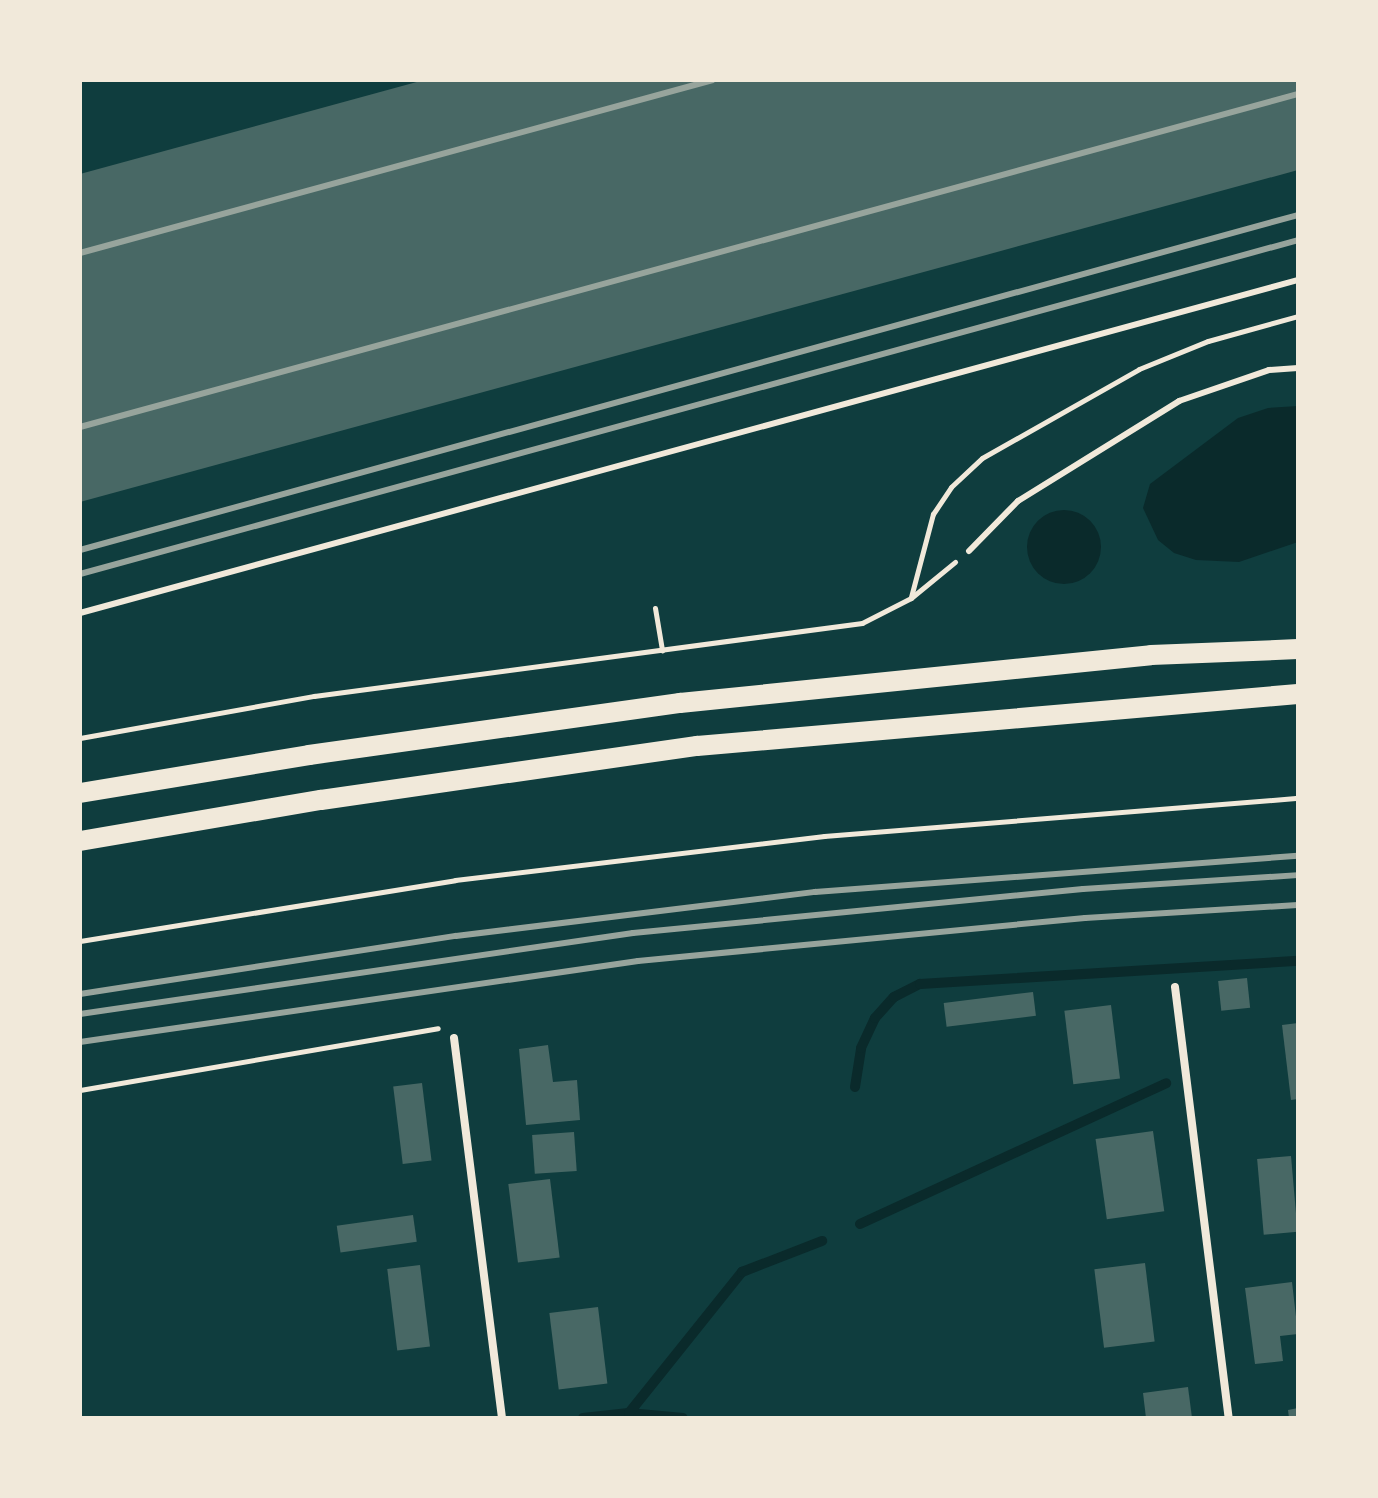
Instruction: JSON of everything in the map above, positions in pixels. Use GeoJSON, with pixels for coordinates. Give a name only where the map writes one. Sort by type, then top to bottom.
{"type":"FeatureCollection","features":[{"type":"Feature","properties":{"kind":"main road"},"geometry":{"type":"LineString","coordinates":[[80,793],[309,755],[680,703],[1135,657],[1298,649]]}},
{"type":"Feature","properties":{"kind":"main road"},"geometry":{"type":"LineString","coordinates":[[80,841],[321,800],[697,746],[1298,694]]}},
{"type":"Feature","properties":{"kind":"street"},"geometry":{"type":"LineString","coordinates":[[1175,987],[1229,1418]]}},
{"type":"Feature","properties":{"kind":"street"},"geometry":{"type":"LineString","coordinates":[[454,1038],[502,1418]]}},
{"type":"Feature","properties":{"kind":"lane"},"geometry":{"type":"LineString","coordinates":[[80,613],[1298,280]]}},
{"type":"Feature","properties":{"kind":"lane"},"geometry":{"type":"LineString","coordinates":[[969,551],[1018,501],[1179,401],[1269,370],[1298,368]]}},
{"type":"Feature","properties":{"kind":"path"},"geometry":{"type":"LineString","coordinates":[[911,598],[933,514],[951,487],[982,458],[1139,369],[1208,341],[1298,316]]}},
{"type":"Feature","properties":{"kind":"path"},"geometry":{"type":"LineString","coordinates":[[80,738],[314,696],[862,623],[911,598],[969,551]]}},
{"type":"Feature","properties":{"kind":"path"},"geometry":{"type":"LineString","coordinates":[[655,608],[662,650]]}},
{"type":"Feature","properties":{"kind":"path"},"geometry":{"type":"LineString","coordinates":[[80,941],[455,880],[747,845],[1298,798]]}},
{"type":"Feature","properties":{"kind":"path"},"geometry":{"type":"LineString","coordinates":[[80,1090],[449,1026],[454,1038]]}},
{"type":"Feature","properties":{"kind":"water"},"geometry":{"type":"Polygon","coordinates":[[[1298,406],[1298,542],[1239,562],[1196,560],[1174,553],[1158,540],[1143,508],[1150,484],[1238,418],[1268,408],[1298,406]]]}},
{"type":"Feature","properties":{"kind":"water"},"geometry":{"type":"Polygon","coordinates":[[[1064,510],[1085,516],[1095,526],[1101,547],[1095,568],[1085,578],[1064,584],[1043,578],[1033,568],[1027,547],[1033,526],[1043,516],[1064,510]]]}},
{"type":"Feature","properties":{"kind":"building"},"geometry":{"type":"Polygon","coordinates":[[[424,80],[1298,80],[1298,170],[80,502],[80,174],[424,80]]]}},
{"type":"Feature","properties":{"kind":"building"},"geometry":{"type":"Polygon","coordinates":[[[1247,978],[1250,1008],[1221,1011],[1218,981],[1247,978]]]}},
{"type":"Feature","properties":{"kind":"building"},"geometry":{"type":"Polygon","coordinates":[[[1033,992],[1036,1016],[947,1027],[944,1003],[1033,992]]]}},
{"type":"Feature","properties":{"kind":"building"},"geometry":{"type":"Polygon","coordinates":[[[1111,1005],[1120,1078],[1073,1084],[1064,1011],[1111,1005]]]}},
{"type":"Feature","properties":{"kind":"building"},"geometry":{"type":"Polygon","coordinates":[[[1298,1023],[1298,1099],[1291,1100],[1282,1025],[1298,1023]]]}},
{"type":"Feature","properties":{"kind":"building"},"geometry":{"type":"Polygon","coordinates":[[[548,1045],[553,1082],[577,1080],[580,1120],[526,1125],[519,1049],[548,1045]]]}},
{"type":"Feature","properties":{"kind":"building"},"geometry":{"type":"Polygon","coordinates":[[[422,1083],[432,1160],[403,1164],[393,1087],[422,1083]]]}},
{"type":"Feature","properties":{"kind":"building"},"geometry":{"type":"Polygon","coordinates":[[[1153,1131],[1164,1211],[1107,1219],[1096,1139],[1153,1131]]]}},
{"type":"Feature","properties":{"kind":"building"},"geometry":{"type":"Polygon","coordinates":[[[574,1132],[577,1171],[535,1174],[532,1135],[574,1132]]]}},
{"type":"Feature","properties":{"kind":"building"},"geometry":{"type":"Polygon","coordinates":[[[1291,1156],[1298,1232],[1264,1235],[1257,1159],[1291,1156]]]}},
{"type":"Feature","properties":{"kind":"building"},"geometry":{"type":"Polygon","coordinates":[[[550,1179],[560,1257],[518,1263],[508,1184],[550,1179]]]}},
{"type":"Feature","properties":{"kind":"building"},"geometry":{"type":"Polygon","coordinates":[[[413,1215],[417,1242],[341,1252],[337,1226],[413,1215]]]}},
{"type":"Feature","properties":{"kind":"building"},"geometry":{"type":"Polygon","coordinates":[[[1145,1263],[1155,1341],[1104,1348],[1094,1269],[1145,1263]]]}},
{"type":"Feature","properties":{"kind":"building"},"geometry":{"type":"Polygon","coordinates":[[[420,1265],[430,1346],[397,1350],[387,1269],[420,1265]]]}},
{"type":"Feature","properties":{"kind":"building"},"geometry":{"type":"Polygon","coordinates":[[[1292,1282],[1298,1334],[1280,1336],[1283,1361],[1255,1364],[1245,1288],[1292,1282]]]}},
{"type":"Feature","properties":{"kind":"building"},"geometry":{"type":"Polygon","coordinates":[[[598,1307],[607,1383],[559,1389],[549,1313],[598,1307]]]}},
{"type":"Feature","properties":{"kind":"building"},"geometry":{"type":"Polygon","coordinates":[[[1188,1387],[1192,1418],[1146,1418],[1143,1393],[1188,1387]]]}},
{"type":"Feature","properties":{"kind":"building"},"geometry":{"type":"Polygon","coordinates":[[[1298,1408],[1298,1418],[1289,1418],[1288,1410],[1298,1408]]]}},
{"type":"Feature","properties":{"kind":"waterway"},"geometry":{"type":"LineString","coordinates":[[855,1087],[861,1048],[875,1018],[894,997],[920,984],[1298,961]]}},
{"type":"Feature","properties":{"kind":"waterway"},"geometry":{"type":"LineString","coordinates":[[860,1224],[1166,1083]]}},
{"type":"Feature","properties":{"kind":"waterway"},"geometry":{"type":"LineString","coordinates":[[583,1418],[629,1413],[742,1272],[822,1241]]}},
{"type":"Feature","properties":{"kind":"waterway"},"geometry":{"type":"LineString","coordinates":[[629,1413],[683,1418]]}},
{"type":"Feature","properties":{"kind":"railway"},"geometry":{"type":"LineString","coordinates":[[80,253],[713,80]]}},
{"type":"Feature","properties":{"kind":"railway"},"geometry":{"type":"LineString","coordinates":[[80,427],[1298,94]]}},
{"type":"Feature","properties":{"kind":"railway"},"geometry":{"type":"LineString","coordinates":[[80,550],[1298,215]]}},
{"type":"Feature","properties":{"kind":"railway"},"geometry":{"type":"LineString","coordinates":[[80,574],[1298,240]]}},
{"type":"Feature","properties":{"kind":"railway"},"geometry":{"type":"LineString","coordinates":[[80,994],[456,936],[815,892],[1298,856]]}},
{"type":"Feature","properties":{"kind":"railway"},"geometry":{"type":"LineString","coordinates":[[80,1014],[633,933],[1083,889],[1298,875]]}},
{"type":"Feature","properties":{"kind":"railway"},"geometry":{"type":"LineString","coordinates":[[80,1042],[638,961],[1085,918],[1298,905]]}}]}
